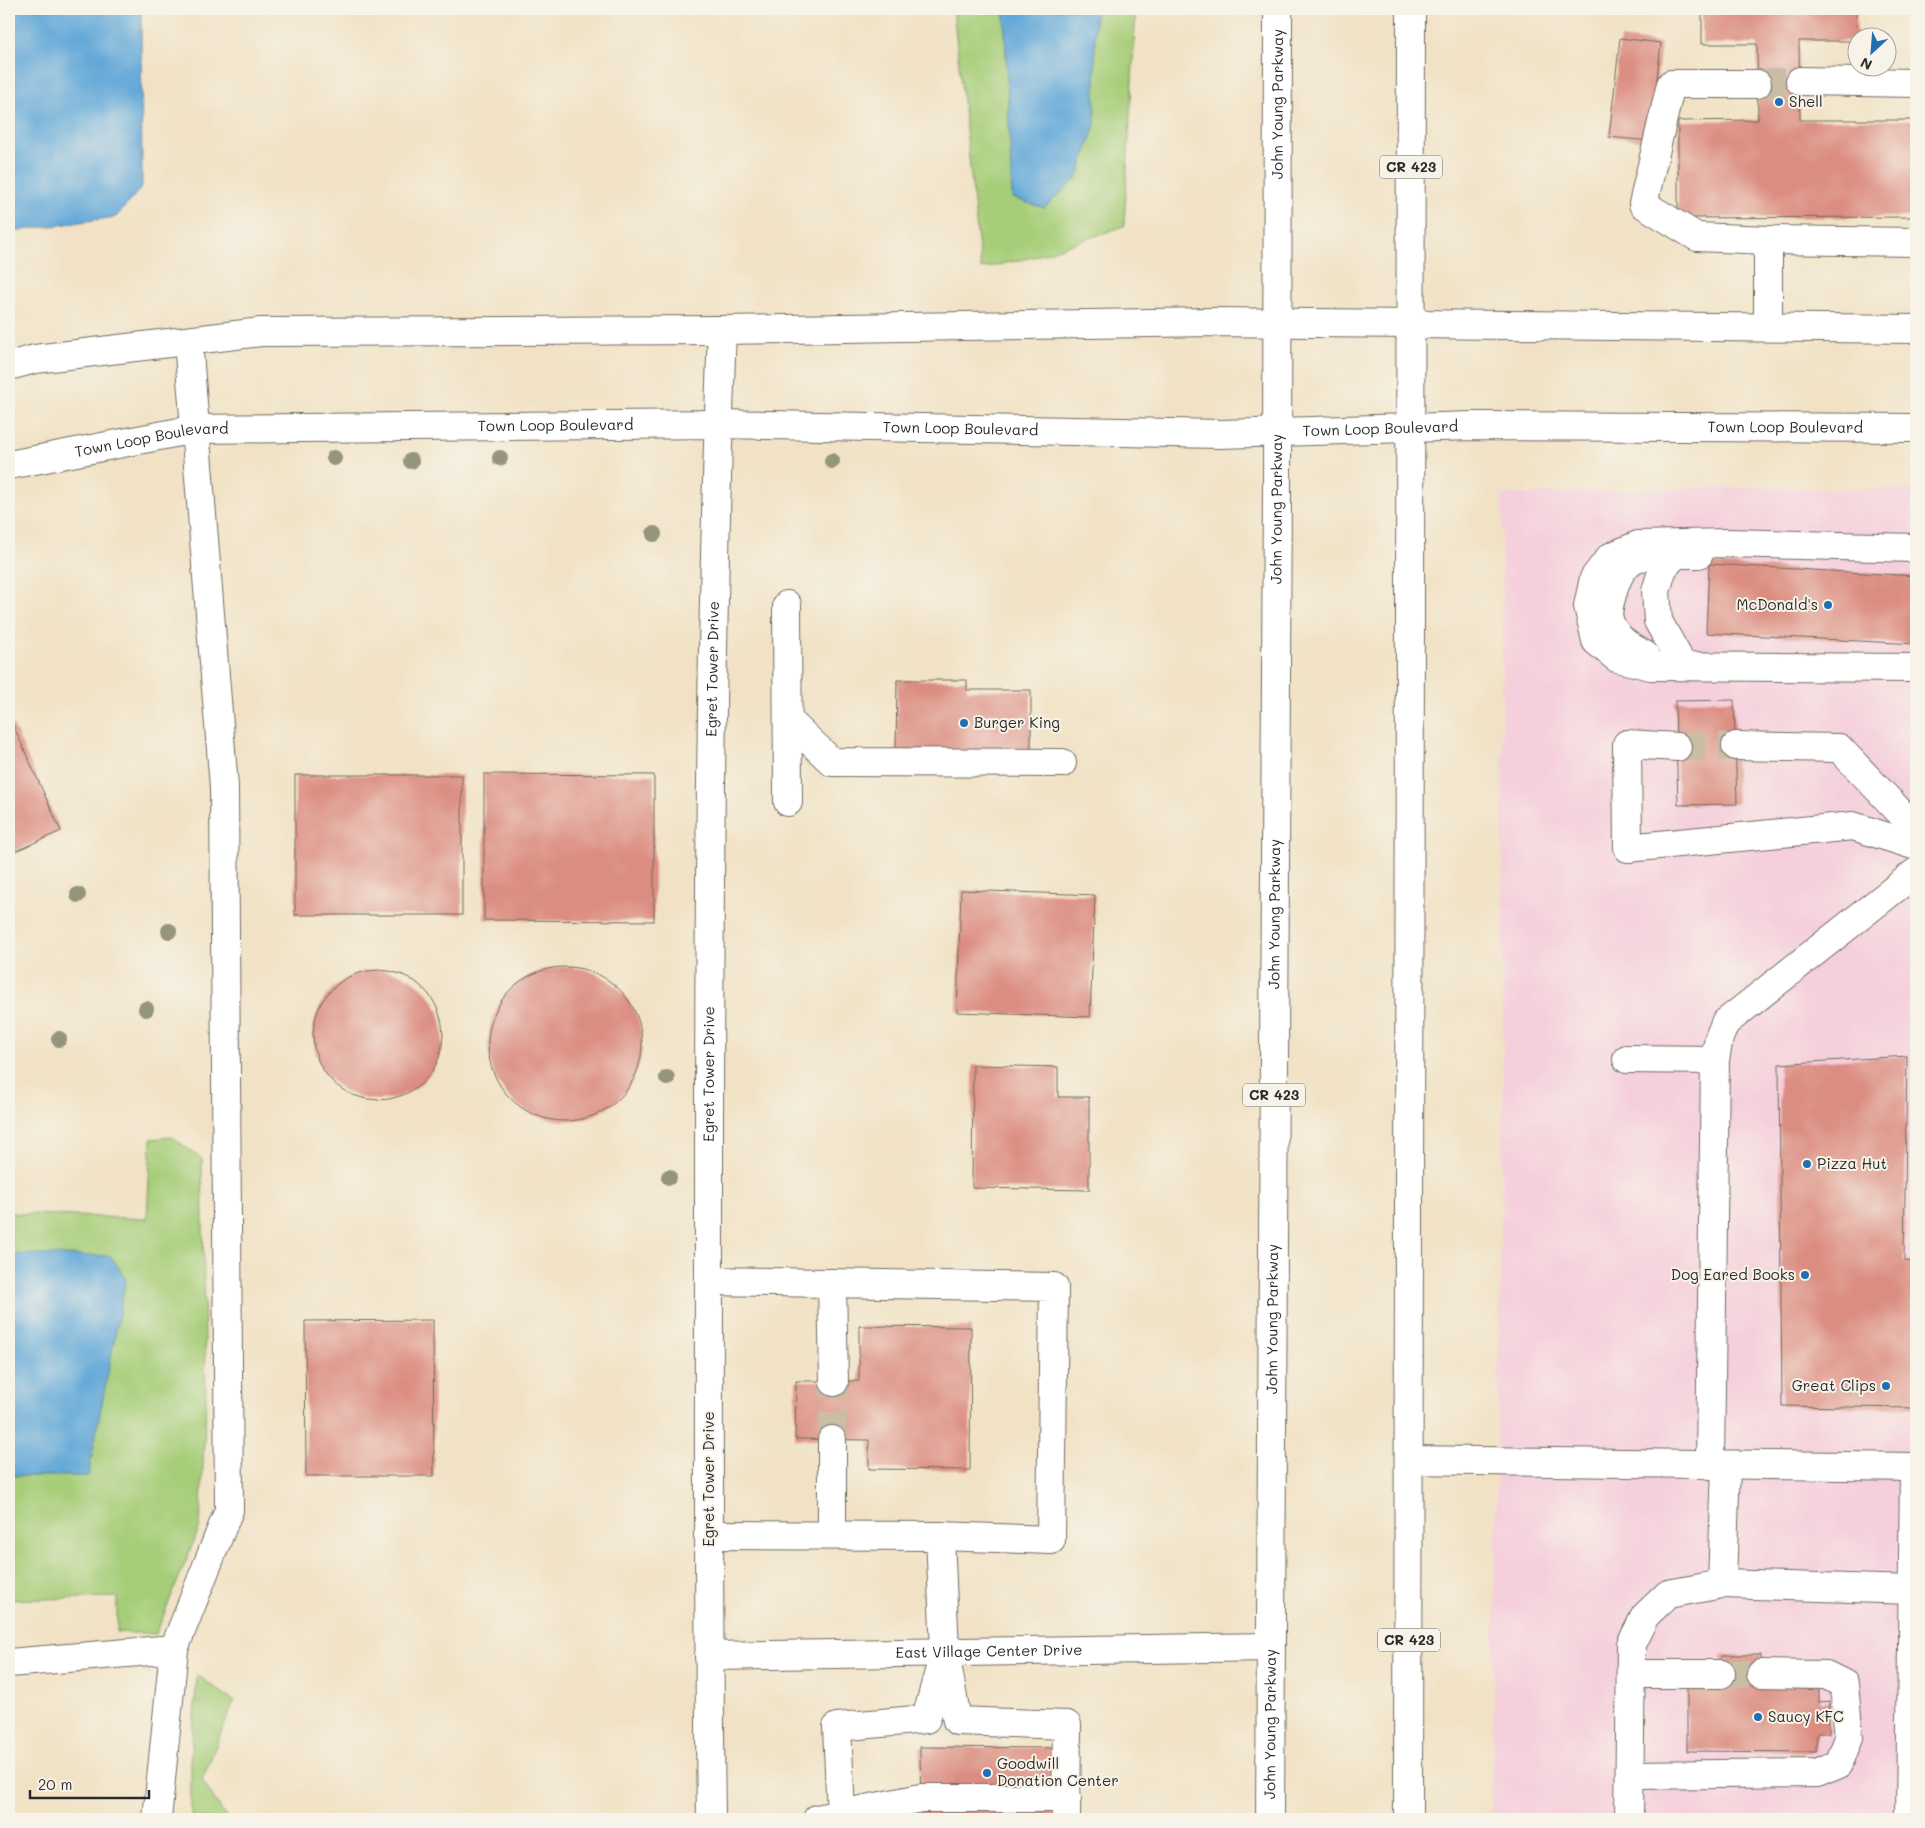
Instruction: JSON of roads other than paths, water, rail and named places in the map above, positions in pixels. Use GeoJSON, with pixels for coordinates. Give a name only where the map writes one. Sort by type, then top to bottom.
{"type":"FeatureCollection","features":[{"type":"Feature","properties":{"kind":"main road","name":"John Young Parkway"},"geometry":{"type":"LineString","coordinates":[[1270,1819],[1278,9]]}},
{"type":"Feature","properties":{"kind":"main road","name":"CR 423"},"geometry":{"type":"LineString","coordinates":[[1408,1819],[1412,428],[1411,9]]}},
{"type":"Feature","properties":{"kind":"main road"},"geometry":{"type":"LineString","coordinates":[[1800,81],[1916,83]]}},
{"type":"Feature","properties":{"kind":"main road"},"geometry":{"type":"LineString","coordinates":[[1758,84],[1671,84],[1643,204],[1697,237],[1916,242]]}},
{"type":"Feature","properties":{"kind":"main road"},"geometry":{"type":"LineString","coordinates":[[1768,240],[1768,327]]}},
{"type":"Feature","properties":{"kind":"main road"},"geometry":{"type":"LineString","coordinates":[[9,366],[35,359],[261,332],[722,330],[1277,323],[1916,329]]}},
{"type":"Feature","properties":{"kind":"main road","name":"Egret Tower Drive"},"geometry":{"type":"LineString","coordinates":[[711,1819],[708,1535],[709,942],[722,330]]}},
{"type":"Feature","properties":{"kind":"main road"},"geometry":{"type":"LineString","coordinates":[[157,1819],[174,1649],[229,1510],[224,787],[188,341]]}},
{"type":"Feature","properties":{"kind":"main road"},"geometry":{"type":"LineString","coordinates":[[1878,428],[1916,409]]}},
{"type":"Feature","properties":{"kind":"main road","name":"Town Loop Boulevard"},"geometry":{"type":"LineString","coordinates":[[9,465],[195,429],[719,424],[1210,434],[1472,426],[1916,428]]}},
{"type":"Feature","properties":{"kind":"main road"},"geometry":{"type":"LineString","coordinates":[[1908,668],[1651,666],[1617,658],[1596,641],[1588,606],[1594,578],[1610,557],[1638,545],[1727,543],[1916,548]]}},
{"type":"Feature","properties":{"kind":"main road"},"geometry":{"type":"LineString","coordinates":[[1727,543],[1713,554],[1638,556],[1624,568],[1610,602],[1609,619],[1622,643],[1645,655],[1888,657],[1908,668]]}},
{"type":"Feature","properties":{"kind":"main road"},"geometry":{"type":"LineString","coordinates":[[1676,554],[1663,568],[1656,591],[1658,621],[1677,656]]}},
{"type":"Feature","properties":{"kind":"main road"},"geometry":{"type":"LineString","coordinates":[[787,605],[788,802]]}},
{"type":"Feature","properties":{"kind":"main road"},"geometry":{"type":"LineString","coordinates":[[788,720],[832,762],[1062,762]]}},
{"type":"Feature","properties":{"kind":"main road"},"geometry":{"type":"LineString","coordinates":[[1676,747],[1628,744],[1628,848],[1853,826],[1916,846]]}},
{"type":"Feature","properties":{"kind":"main road"},"geometry":{"type":"LineString","coordinates":[[1736,746],[1839,748],[1916,829]]}},
{"type":"Feature","properties":{"kind":"main road"},"geometry":{"type":"LineString","coordinates":[[1722,1584],[1718,1465],[1715,1060],[1719,1038],[1725,1023],[1916,872]]}},
{"type":"Feature","properties":{"kind":"main road"},"geometry":{"type":"LineString","coordinates":[[1627,1059],[1715,1060]]}},
{"type":"Feature","properties":{"kind":"main road"},"geometry":{"type":"LineString","coordinates":[[708,1535],[940,1536],[1051,1540],[1054,1287],[709,1281]]}},
{"type":"Feature","properties":{"kind":"main road"},"geometry":{"type":"LineString","coordinates":[[832,1283],[834,1382]]}},
{"type":"Feature","properties":{"kind":"main road"},"geometry":{"type":"LineString","coordinates":[[832,1440],[832,1535]]}},
{"type":"Feature","properties":{"kind":"main road"},"geometry":{"type":"LineString","coordinates":[[1409,1460],[1915,1467],[1910,1819]]}},
{"type":"Feature","properties":{"kind":"main road"},"geometry":{"type":"LineString","coordinates":[[940,1536],[945,1652],[957,1720],[1067,1725],[1067,1809],[921,1798],[829,1817],[837,1727],[926,1719],[945,1652]]}},
{"type":"Feature","properties":{"kind":"main road"},"geometry":{"type":"LineString","coordinates":[[1629,1819],[1632,1644],[1644,1616],[1668,1594],[1722,1584],[1912,1590]]}},
{"type":"Feature","properties":{"kind":"main road","name":"East Village Center Drive"},"geometry":{"type":"LineString","coordinates":[[709,1656],[1270,1647]]}},
{"type":"Feature","properties":{"kind":"main road"},"geometry":{"type":"LineString","coordinates":[[9,1663],[174,1649]]}},
{"type":"Feature","properties":{"kind":"main road"},"geometry":{"type":"LineString","coordinates":[[1632,1674],[1721,1674]]}},
{"type":"Feature","properties":{"kind":"main road"},"geometry":{"type":"LineString","coordinates":[[1630,1775],[1817,1772],[1839,1764],[1848,1738],[1844,1684],[1826,1675],[1761,1674]]}},
{"type":"Feature","properties":{"kind":"water"},"geometry":{"type":"Polygon","coordinates":[[[9,9],[141,9],[142,187],[116,217],[9,232],[9,9]]]}},
{"type":"Feature","properties":{"kind":"water"},"geometry":{"type":"Polygon","coordinates":[[[1004,9],[1095,9],[1095,125],[1078,177],[1044,208],[1012,198],[1004,9]]]}},
{"type":"Feature","properties":{"kind":"water"},"geometry":{"type":"Polygon","coordinates":[[[9,1254],[111,1256],[126,1279],[88,1476],[9,1476],[9,1254]]]}},
{"type":"Feature","properties":{"kind":"tunnel"},"geometry":{"type":"LineString","coordinates":[[1757,84],[1800,81]]}},
{"type":"Feature","properties":{"kind":"tunnel"},"geometry":{"type":"LineString","coordinates":[[1677,747],[1736,746]]}},
{"type":"Feature","properties":{"kind":"tunnel"},"geometry":{"type":"LineString","coordinates":[[832,1440],[834,1382]]}},
{"type":"Feature","properties":{"kind":"tunnel"},"geometry":{"type":"LineString","coordinates":[[1721,1674],[1761,1674]]}},
{"type":"Feature","properties":{"kind":"place","name":"Shell"},"geometry":{"type":"Point","coordinates":[1779,102]}},
{"type":"Feature","properties":{"kind":"place","name":"McDonald's"},"geometry":{"type":"Point","coordinates":[1828,605]}},
{"type":"Feature","properties":{"kind":"place","name":"Burger King"},"geometry":{"type":"Point","coordinates":[964,723]}},
{"type":"Feature","properties":{"kind":"place","name":"Pizza Hut"},"geometry":{"type":"Point","coordinates":[1807,1164]}},
{"type":"Feature","properties":{"kind":"place","name":"Dog Eared Books"},"geometry":{"type":"Point","coordinates":[1805,1275]}},
{"type":"Feature","properties":{"kind":"place","name":"Great Clips"},"geometry":{"type":"Point","coordinates":[1886,1386]}},
{"type":"Feature","properties":{"kind":"place","name":"Saucy KFC"},"geometry":{"type":"Point","coordinates":[1758,1717]}},
{"type":"Feature","properties":{"kind":"place","name":"Goodwill Donation Center"},"geometry":{"type":"Point","coordinates":[987,1773]}}]}
